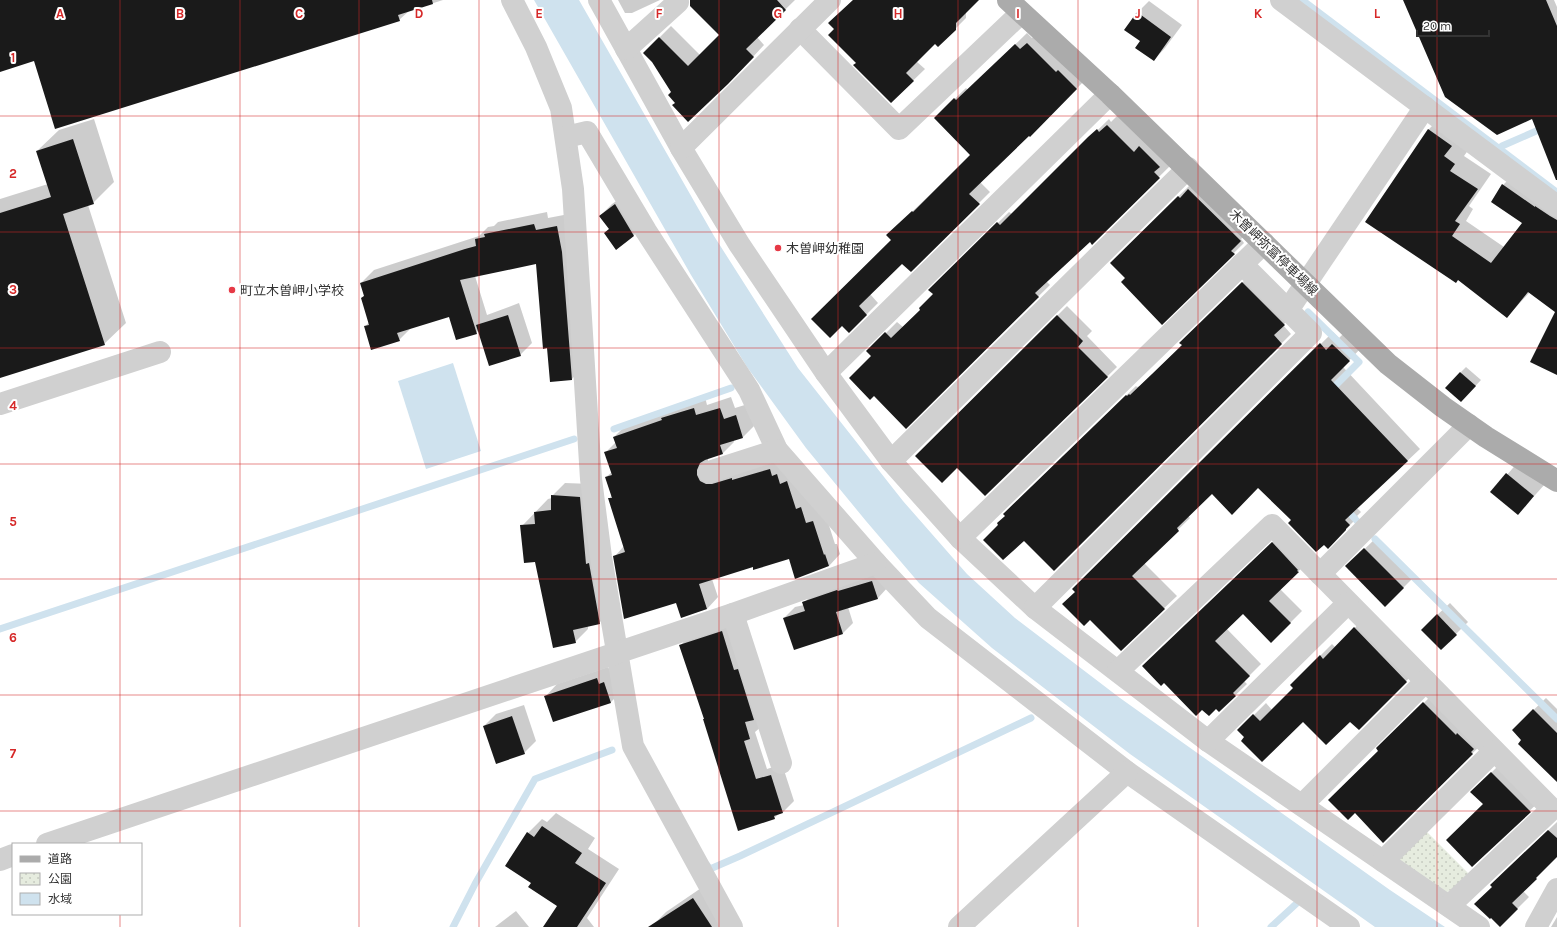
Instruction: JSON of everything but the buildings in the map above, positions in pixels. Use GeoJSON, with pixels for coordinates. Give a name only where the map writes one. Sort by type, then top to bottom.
{"type":"FeatureCollection","features":[{"type":"Feature","properties":{"kind":"main road","name":"木曽岬弥富停車場線"},"geometry":{"type":"LineString","coordinates":[[1014,6],[1188,168],[1388,364],[1468,425],[1557,481]]}},
{"type":"Feature","properties":{"kind":"street"},"geometry":{"type":"LineString","coordinates":[[512,0],[536,47],[561,108],[566,137],[573,189],[591,479],[601,557],[633,746],[732,927]]}},
{"type":"Feature","properties":{"kind":"street"},"geometry":{"type":"LineString","coordinates":[[599,0],[681,148],[739,244],[826,373],[891,461],[960,538],[1035,608],[1208,741],[1479,927]]}},
{"type":"Feature","properties":{"kind":"street"},"geometry":{"type":"LineString","coordinates":[[681,148],[830,0]]}},
{"type":"Feature","properties":{"kind":"street"},"geometry":{"type":"LineString","coordinates":[[626,49],[678,2]]}},
{"type":"Feature","properties":{"kind":"street"},"geometry":{"type":"LineString","coordinates":[[1292,3],[1425,107],[1557,206]]}},
{"type":"Feature","properties":{"kind":"street"},"geometry":{"type":"LineString","coordinates":[[800,30],[899,129],[1014,6]]}},
{"type":"Feature","properties":{"kind":"street"},"geometry":{"type":"LineString","coordinates":[[826,373],[1110,94]]}},
{"type":"Feature","properties":{"kind":"street"},"geometry":{"type":"LineString","coordinates":[[1288,310],[1425,107]]}},
{"type":"Feature","properties":{"kind":"street"},"geometry":{"type":"LineString","coordinates":[[566,137],[587,132],[646,231],[749,390],[777,450],[876,563],[928,618],[1127,772],[1349,927]]}},
{"type":"Feature","properties":{"kind":"street"},"geometry":{"type":"LineString","coordinates":[[891,461],[1188,168]]}},
{"type":"Feature","properties":{"kind":"street"},"geometry":{"type":"LineString","coordinates":[[960,538],[1264,243]]}},
{"type":"Feature","properties":{"kind":"street"},"geometry":{"type":"LineString","coordinates":[[1035,608],[1311,333],[1242,264]]}},
{"type":"Feature","properties":{"kind":"street"},"geometry":{"type":"LineString","coordinates":[[0,404],[160,352]]}},
{"type":"Feature","properties":{"kind":"street"},"geometry":{"type":"LineString","coordinates":[[1320,574],[1468,425]]}},
{"type":"Feature","properties":{"kind":"street"},"geometry":{"type":"LineString","coordinates":[[709,472],[777,450]]}},
{"type":"Feature","properties":{"kind":"street"},"geometry":{"type":"LineString","coordinates":[[1118,671],[1272,526],[1552,809],[1449,906]]}},
{"type":"Feature","properties":{"kind":"street"},"geometry":{"type":"LineString","coordinates":[[50,843],[733,614],[876,563]]}},
{"type":"Feature","properties":{"kind":"street"},"geometry":{"type":"LineString","coordinates":[[1208,741],[1348,603]]}},
{"type":"Feature","properties":{"kind":"street"},"geometry":{"type":"LineString","coordinates":[[733,614],[781,763]]}},
{"type":"Feature","properties":{"kind":"street"},"geometry":{"type":"LineString","coordinates":[[1302,805],[1426,681]]}},
{"type":"Feature","properties":{"kind":"street"},"geometry":{"type":"LineString","coordinates":[[1383,861],[1494,751]]}},
{"type":"Feature","properties":{"kind":"street"},"geometry":{"type":"LineString","coordinates":[[959,927],[1127,772]]}},
{"type":"Feature","properties":{"kind":"street"},"geometry":{"type":"LineString","coordinates":[[0,860],[12,855]]}},
{"type":"Feature","properties":{"kind":"street"},"geometry":{"type":"LineString","coordinates":[[1536,927],[1557,889]]}},
{"type":"Feature","properties":{"kind":"green space"},"geometry":{"type":"Polygon","coordinates":[[[1425,830],[1471,876],[1446,893],[1400,862],[1400,857],[1425,830]]]}},
{"type":"Feature","properties":{"kind":"water"},"geometry":{"type":"Polygon","coordinates":[[[534,0],[579,0],[714,236],[798,368],[903,501],[967,574],[1015,618],[1120,698],[1390,890],[1445,927],[1375,927],[1130,754],[992,648],[919,583],[806,448],[747,367],[691,275],[534,0]]]}},
{"type":"Feature","properties":{"kind":"water"},"geometry":{"type":"Polygon","coordinates":[[[1295,0],[1308,0],[1557,188],[1557,197],[1295,0]]]}},
{"type":"Feature","properties":{"kind":"water"},"geometry":{"type":"Polygon","coordinates":[[[453,363],[481,451],[426,469],[398,381],[453,363]]]}},
{"type":"Feature","properties":{"kind":"waterway"},"geometry":{"type":"LineString","coordinates":[[1502,146],[1557,122]]}},
{"type":"Feature","properties":{"kind":"waterway"},"geometry":{"type":"LineString","coordinates":[[1308,312],[1359,362],[1329,392]]}},
{"type":"Feature","properties":{"kind":"waterway"},"geometry":{"type":"LineString","coordinates":[[614,429],[731,388]]}},
{"type":"Feature","properties":{"kind":"waterway"},"geometry":{"type":"LineString","coordinates":[[0,629],[574,439]]}},
{"type":"Feature","properties":{"kind":"waterway"},"geometry":{"type":"LineString","coordinates":[[1345,508],[1357,521]]}},
{"type":"Feature","properties":{"kind":"waterway"},"geometry":{"type":"LineString","coordinates":[[1375,539],[1557,719]]}},
{"type":"Feature","properties":{"kind":"waterway"},"geometry":{"type":"LineString","coordinates":[[707,865],[710,869],[740,856],[1031,718]]}},
{"type":"Feature","properties":{"kind":"waterway"},"geometry":{"type":"LineString","coordinates":[[453,927],[475,884],[535,779],[612,750]]}},
{"type":"Feature","properties":{"kind":"waterway"},"geometry":{"type":"LineString","coordinates":[[1271,927],[1296,904]]}},
{"type":"Feature","properties":{"kind":"place","name":"木曽岬幼稚園"},"geometry":{"type":"Point","coordinates":[778,248]}},
{"type":"Feature","properties":{"kind":"place","name":"町立木曽岬小学校"},"geometry":{"type":"Point","coordinates":[232,290]}}]}
